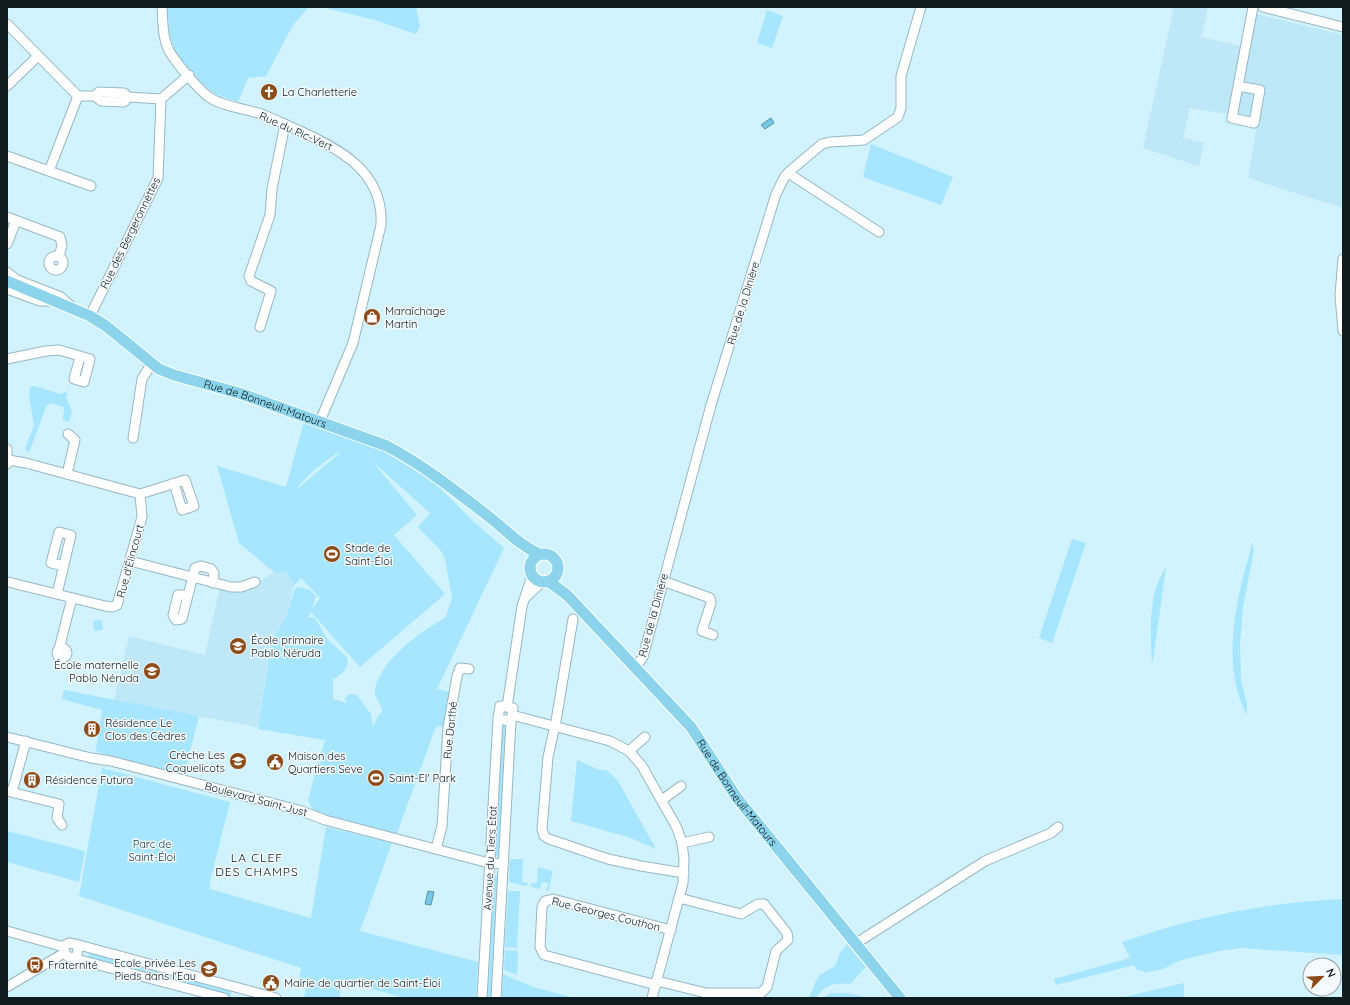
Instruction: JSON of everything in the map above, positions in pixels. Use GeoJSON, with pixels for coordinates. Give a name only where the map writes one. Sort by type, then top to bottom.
{"type":"FeatureCollection","features":[{"type":"Feature","properties":{"kind":"main road","name":"Rue de Bonneuil-Matours"},"geometry":{"type":"LineString","coordinates":[[7,281],[90,316],[106,326],[159,369],[182,378],[242,394],[387,446],[402,454],[488,516],[516,541],[540,554]]}},
{"type":"Feature","properties":{"kind":"main road","name":"Rue de Bonneuil-Matours"},"geometry":{"type":"LineString","coordinates":[[516,541],[530,562]]}},
{"type":"Feature","properties":{"kind":"main road"},"geometry":{"type":"LineString","coordinates":[[540,554],[548,554],[554,558],[558,566],[554,577],[545,582],[532,576],[529,568],[530,562],[540,554]]}},
{"type":"Feature","properties":{"kind":"main road","name":"Rue de Bonneuil-Matours"},"geometry":{"type":"LineString","coordinates":[[557,572],[567,594]]}},
{"type":"Feature","properties":{"kind":"main road","name":"Rue de Bonneuil-Matours"},"geometry":{"type":"LineString","coordinates":[[545,582],[567,594],[691,727],[736,798],[900,998]]}},
{"type":"Feature","properties":{"kind":"street","name":"Rue du Pic-Vert"},"geometry":{"type":"LineString","coordinates":[[162,7],[166,45],[189,76],[211,98],[264,115],[333,146],[350,160],[373,185],[381,209],[380,231],[353,343],[320,421]]}},
{"type":"Feature","properties":{"kind":"street","name":"Rue de la Dinière"},"geometry":{"type":"LineString","coordinates":[[636,667],[643,657],[711,405],[776,194],[788,173],[822,144],[830,142],[864,140],[898,117],[901,108],[901,76],[921,7]]}},
{"type":"Feature","properties":{"kind":"street"},"geometry":{"type":"LineString","coordinates":[[1238,86],[1253,7]]}},
{"type":"Feature","properties":{"kind":"street"},"geometry":{"type":"LineString","coordinates":[[1263,7],[1343,27]]}},
{"type":"Feature","properties":{"kind":"street"},"geometry":{"type":"LineString","coordinates":[[7,24],[78,96],[95,96],[100,101],[124,102],[128,97],[161,99],[189,76]]}},
{"type":"Feature","properties":{"kind":"street"},"geometry":{"type":"LineString","coordinates":[[7,86],[38,56]]}},
{"type":"Feature","properties":{"kind":"street"},"geometry":{"type":"LineString","coordinates":[[49,171],[78,96]]}},
{"type":"Feature","properties":{"kind":"street","name":"Rue des Bergeronnettes"},"geometry":{"type":"LineString","coordinates":[[90,316],[159,174],[161,99]]}},
{"type":"Feature","properties":{"kind":"street"},"geometry":{"type":"LineString","coordinates":[[260,327],[271,291],[251,281],[249,276],[269,219],[272,189],[285,124]]}},
{"type":"Feature","properties":{"kind":"street"},"geometry":{"type":"LineString","coordinates":[[7,156],[91,186]]}},
{"type":"Feature","properties":{"kind":"street"},"geometry":{"type":"LineString","coordinates":[[788,173],[879,232]]}},
{"type":"Feature","properties":{"kind":"street"},"geometry":{"type":"LineString","coordinates":[[7,244],[11,219],[60,238],[62,246],[59,256]]}},
{"type":"Feature","properties":{"kind":"street"},"geometry":{"type":"LineString","coordinates":[[1343,259],[1340,273],[1343,331]]}},
{"type":"Feature","properties":{"kind":"street"},"geometry":{"type":"LineString","coordinates":[[7,272],[17,280],[61,296],[73,308]]}},
{"type":"Feature","properties":{"kind":"street"},"geometry":{"type":"LineString","coordinates":[[7,289],[40,301],[55,301]]}},
{"type":"Feature","properties":{"kind":"street"},"geometry":{"type":"LineString","coordinates":[[7,359],[46,351],[59,350],[80,356]]}},
{"type":"Feature","properties":{"kind":"street"},"geometry":{"type":"LineString","coordinates":[[133,438],[142,379],[152,363]]}},
{"type":"Feature","properties":{"kind":"street"},"geometry":{"type":"LineString","coordinates":[[67,474],[75,440],[68,434]]}},
{"type":"Feature","properties":{"kind":"street"},"geometry":{"type":"LineString","coordinates":[[7,449],[8,462],[67,474],[140,494],[174,483],[185,480],[194,506],[182,510],[174,483]]}},
{"type":"Feature","properties":{"kind":"street","name":"Rue d'Élincourt"},"geometry":{"type":"LineString","coordinates":[[7,584],[105,606],[112,607],[117,605],[142,517],[140,494]]}},
{"type":"Feature","properties":{"kind":"street"},"geometry":{"type":"LineString","coordinates":[[130,561],[192,578],[236,587],[255,582]]}},
{"type":"Feature","properties":{"kind":"street"},"geometry":{"type":"LineString","coordinates":[[57,594],[64,566]]}},
{"type":"Feature","properties":{"kind":"street"},"geometry":{"type":"LineString","coordinates":[[187,596],[195,568],[201,566],[212,570],[214,573],[213,583]]}},
{"type":"Feature","properties":{"kind":"street"},"geometry":{"type":"LineString","coordinates":[[507,707],[525,598],[532,576]]}},
{"type":"Feature","properties":{"kind":"street"},"geometry":{"type":"LineString","coordinates":[[663,581],[710,598],[711,603],[702,631],[713,635]]}},
{"type":"Feature","properties":{"kind":"street"},"geometry":{"type":"LineString","coordinates":[[525,598],[545,582]]}},
{"type":"Feature","properties":{"kind":"street"},"geometry":{"type":"LineString","coordinates":[[59,649],[72,598]]}},
{"type":"Feature","properties":{"kind":"street"},"geometry":{"type":"LineString","coordinates":[[572,619],[555,726],[548,754],[545,776],[542,829],[544,836],[608,859],[684,873]]}},
{"type":"Feature","properties":{"kind":"street","name":"Rue Darthé"},"geometry":{"type":"LineString","coordinates":[[436,849],[442,826],[448,728],[457,676],[460,668],[469,669]]}},
{"type":"Feature","properties":{"kind":"street"},"geometry":{"type":"LineString","coordinates":[[512,718],[513,708],[500,706],[498,719],[512,718],[555,726],[610,741],[629,751],[642,766],[677,828],[682,843],[684,873],[671,930],[652,998]]}},
{"type":"Feature","properties":{"kind":"street","name":"Avenue du Tiers État"},"geometry":{"type":"LineString","coordinates":[[496,998],[512,718]]}},
{"type":"Feature","properties":{"kind":"street","name":"Avenue du Tiers État"},"geometry":{"type":"LineString","coordinates":[[482,998],[498,719]]}},
{"type":"Feature","properties":{"kind":"street","name":"Boulevard Saint-Just"},"geometry":{"type":"LineString","coordinates":[[7,736],[91,758],[111,761],[295,809],[325,820],[490,863],[504,864]]}},
{"type":"Feature","properties":{"kind":"street"},"geometry":{"type":"LineString","coordinates":[[629,751],[645,737]]}},
{"type":"Feature","properties":{"kind":"street"},"geometry":{"type":"LineString","coordinates":[[26,741],[10,792],[59,804],[58,818],[62,826]]}},
{"type":"Feature","properties":{"kind":"street"},"geometry":{"type":"LineString","coordinates":[[662,800],[681,786]]}},
{"type":"Feature","properties":{"kind":"street"},"geometry":{"type":"LineString","coordinates":[[855,944],[986,861],[1051,833],[1058,827]]}},
{"type":"Feature","properties":{"kind":"street"},"geometry":{"type":"LineString","coordinates":[[682,843],[709,837]]}},
{"type":"Feature","properties":{"kind":"street","name":"Rue Georges Couthon"},"geometry":{"type":"LineString","coordinates":[[671,930],[553,899],[545,901],[542,907],[540,947],[544,955],[656,983],[706,993],[761,993],[767,987],[776,951],[788,940],[787,933],[764,904],[758,904],[741,914],[679,898]]}},
{"type":"Feature","properties":{"kind":"street"},"geometry":{"type":"LineString","coordinates":[[7,932],[64,950],[76,958],[224,998]]}},
{"type":"Feature","properties":{"kind":"street"},"geometry":{"type":"LineString","coordinates":[[7,987],[64,950],[69,943],[276,998]]}},
{"type":"Feature","properties":{"kind":"street"},"geometry":{"type":"LineString","coordinates":[[76,958],[79,945]]}},
{"type":"Feature","properties":{"kind":"street"},"geometry":{"type":"LineString","coordinates":[[238,998],[241,989]]}},
{"type":"Feature","properties":{"kind":"shaded area"},"geometry":{"type":"Polygon","coordinates":[[[1174,7],[1208,7],[1201,37],[1241,46],[1248,12],[1343,35],[1343,208],[1248,178],[1256,129],[1225,123],[1227,114],[1190,108],[1183,138],[1204,143],[1199,166],[1143,148],[1174,7]]]}},
{"type":"Feature","properties":{"kind":"shaded area"},"geometry":{"type":"Polygon","coordinates":[[[771,118],[774,123],[765,129],[761,125],[771,118]]]}},
{"type":"Feature","properties":{"kind":"shaded area","name":"École primaire Pablo Néruda"},"geometry":{"type":"Polygon","coordinates":[[[274,572],[287,573],[294,586],[286,617],[270,641],[258,727],[114,701],[129,636],[205,655],[220,587],[252,586],[274,572]]]}},
{"type":"Feature","properties":{"kind":"shaded area"},"geometry":{"type":"Polygon","coordinates":[[[428,891],[434,892],[431,905],[425,904],[428,891]]]}},
{"type":"Feature","properties":{"kind":"green space"},"geometry":{"type":"Polygon","coordinates":[[[167,7],[309,7],[293,25],[266,76],[248,78],[238,102],[215,94],[202,83],[177,56],[170,37],[167,7]]]}},
{"type":"Feature","properties":{"kind":"green space"},"geometry":{"type":"Polygon","coordinates":[[[322,7],[416,7],[420,27],[416,34],[375,20],[322,7]]]}},
{"type":"Feature","properties":{"kind":"green space"},"geometry":{"type":"Polygon","coordinates":[[[767,10],[783,16],[772,48],[757,43],[767,10]]]}},
{"type":"Feature","properties":{"kind":"green space"},"geometry":{"type":"Polygon","coordinates":[[[871,144],[953,177],[941,205],[863,177],[871,144]]]}},
{"type":"Feature","properties":{"kind":"green space"},"geometry":{"type":"Polygon","coordinates":[[[34,386],[61,394],[68,391],[66,397],[72,412],[69,422],[63,420],[64,407],[50,403],[46,407],[29,453],[25,448],[34,426],[29,396],[30,387],[34,386]]]}},
{"type":"Feature","properties":{"kind":"green space"},"geometry":{"type":"Polygon","coordinates":[[[304,422],[381,449],[407,462],[428,476],[473,521],[504,548],[437,689],[451,692],[446,727],[438,726],[435,729],[396,836],[314,812],[308,800],[325,740],[258,729],[271,641],[286,617],[294,591],[296,587],[299,587],[307,589],[316,596],[312,609],[320,598],[301,578],[294,586],[287,573],[274,572],[239,543],[217,466],[286,487],[304,422]],[[342,451],[329,458],[317,468],[296,490],[342,451]],[[372,461],[417,515],[394,535],[445,594],[360,667],[311,612],[308,617],[315,618],[328,640],[347,657],[348,664],[345,670],[335,679],[333,678],[333,699],[347,703],[345,698],[349,694],[357,695],[371,714],[373,727],[378,716],[382,712],[381,706],[375,695],[375,689],[379,678],[394,657],[404,647],[425,630],[446,617],[452,598],[445,559],[441,551],[418,527],[430,513],[372,461]]]}},
{"type":"Feature","properties":{"kind":"green space"},"geometry":{"type":"Polygon","coordinates":[[[1072,539],[1086,543],[1052,643],[1039,638],[1072,539]]]}},
{"type":"Feature","properties":{"kind":"green space"},"geometry":{"type":"Polygon","coordinates":[[[1252,542],[1254,550],[1243,607],[1240,645],[1241,680],[1247,704],[1247,715],[1240,699],[1236,682],[1233,665],[1233,648],[1239,594],[1252,542]]]}},
{"type":"Feature","properties":{"kind":"green space"},"geometry":{"type":"Polygon","coordinates":[[[1166,567],[1152,664],[1151,626],[1153,602],[1160,578],[1166,567]]]}},
{"type":"Feature","properties":{"kind":"green space"},"geometry":{"type":"Polygon","coordinates":[[[102,620],[103,630],[94,631],[93,621],[102,620]]]}},
{"type":"Feature","properties":{"kind":"green space"},"geometry":{"type":"Polygon","coordinates":[[[64,690],[199,716],[184,775],[97,752],[96,749],[102,710],[62,699],[64,690]]]}},
{"type":"Feature","properties":{"kind":"green space"},"geometry":{"type":"Polygon","coordinates":[[[501,725],[508,726],[502,856],[493,855],[501,725]]]}},
{"type":"Feature","properties":{"kind":"green space"},"geometry":{"type":"Polygon","coordinates":[[[577,760],[597,769],[608,771],[618,781],[656,849],[631,838],[571,821],[577,760]]]}},
{"type":"Feature","properties":{"kind":"green space","name":"Parc de Saint-Éloi"},"geometry":{"type":"Polygon","coordinates":[[[102,768],[230,802],[210,882],[210,889],[311,918],[326,827],[392,843],[360,931],[478,962],[476,998],[405,998],[343,981],[339,998],[304,998],[307,982],[299,980],[301,968],[79,896],[102,768]]]}},
{"type":"Feature","properties":{"kind":"green space"},"geometry":{"type":"Polygon","coordinates":[[[7,831],[85,851],[79,882],[7,862],[7,831]]]}},
{"type":"Feature","properties":{"kind":"green space"},"geometry":{"type":"Polygon","coordinates":[[[510,859],[523,859],[522,882],[528,883],[527,886],[509,882],[510,859]]]}},
{"type":"Feature","properties":{"kind":"green space"},"geometry":{"type":"Polygon","coordinates":[[[538,867],[553,871],[548,891],[546,891],[548,883],[542,882],[540,889],[531,887],[531,883],[537,883],[538,867]]]}},
{"type":"Feature","properties":{"kind":"green space"},"geometry":{"type":"Polygon","coordinates":[[[491,875],[501,876],[493,998],[484,998],[491,875]]]}},
{"type":"Feature","properties":{"kind":"green space"},"geometry":{"type":"Polygon","coordinates":[[[508,891],[520,891],[517,948],[505,947],[508,891]]]}},
{"type":"Feature","properties":{"kind":"green space"},"geometry":{"type":"Polygon","coordinates":[[[1343,899],[1343,955],[1241,948],[1219,951],[1181,960],[1163,969],[1145,973],[1137,970],[1134,965],[1056,985],[1054,979],[1130,958],[1122,942],[1176,925],[1259,907],[1287,903],[1343,899]]]}},
{"type":"Feature","properties":{"kind":"green space"},"geometry":{"type":"Polygon","coordinates":[[[847,944],[866,967],[850,984],[830,985],[826,987],[816,998],[809,998],[820,975],[835,966],[840,953],[847,944]]]}},
{"type":"Feature","properties":{"kind":"green space"},"geometry":{"type":"Polygon","coordinates":[[[90,950],[233,988],[230,997],[88,959],[90,950]]]}},
{"type":"Feature","properties":{"kind":"green space"},"geometry":{"type":"Polygon","coordinates":[[[505,950],[518,951],[517,975],[504,970],[505,950]]]}},
{"type":"Feature","properties":{"kind":"green space"},"geometry":{"type":"Polygon","coordinates":[[[503,974],[533,987],[575,998],[502,998],[503,974]]]}},
{"type":"Feature","properties":{"kind":"green space"},"geometry":{"type":"Polygon","coordinates":[[[1184,983],[1184,998],[1124,997],[1184,983]]]}},
{"type":"Feature","properties":{"kind":"green space"},"geometry":{"type":"Polygon","coordinates":[[[830,993],[848,993],[868,998],[823,998],[830,993]]]}},
{"type":"Feature","properties":{"kind":"place","name":"La Charletterie"},"geometry":{"type":"Point","coordinates":[269,92]}},
{"type":"Feature","properties":{"kind":"place","name":"Maraîchage Martin"},"geometry":{"type":"Point","coordinates":[372,317]}},
{"type":"Feature","properties":{"kind":"place","name":"Stade de Saint-Éloi"},"geometry":{"type":"Point","coordinates":[332,554]}},
{"type":"Feature","properties":{"kind":"place","name":"École primaire Pablo Néruda"},"geometry":{"type":"Point","coordinates":[238,646]}},
{"type":"Feature","properties":{"kind":"place","name":"École maternelle Pablo Néruda"},"geometry":{"type":"Point","coordinates":[152,671]}},
{"type":"Feature","properties":{"kind":"place","name":"Résidence Le Clos des Cèdres"},"geometry":{"type":"Point","coordinates":[92,729]}},
{"type":"Feature","properties":{"kind":"place","name":"Crèche Les Coquelicots"},"geometry":{"type":"Point","coordinates":[238,761]}},
{"type":"Feature","properties":{"kind":"place","name":"Maison des Quartiers Seve"},"geometry":{"type":"Point","coordinates":[275,762]}},
{"type":"Feature","properties":{"kind":"place","name":"Saint-El' Park"},"geometry":{"type":"Point","coordinates":[376,778]}},
{"type":"Feature","properties":{"kind":"place","name":"Résidence Futura"},"geometry":{"type":"Point","coordinates":[32,780]}},
{"type":"Feature","properties":{"kind":"place","name":"Fraternité"},"geometry":{"type":"Point","coordinates":[35,965]}},
{"type":"Feature","properties":{"kind":"place","name":"Ecole privée Les Pieds dans l'Eau"},"geometry":{"type":"Point","coordinates":[209,969]}},
{"type":"Feature","properties":{"kind":"place","name":"Mairie de quartier de Saint-Éloi"},"geometry":{"type":"Point","coordinates":[271,983]}},
{"type":"Feature","properties":{"kind":"district","name":"LA CLEF DES CHAMPS"},"geometry":{"type":"Point","coordinates":[257,864]}}]}
